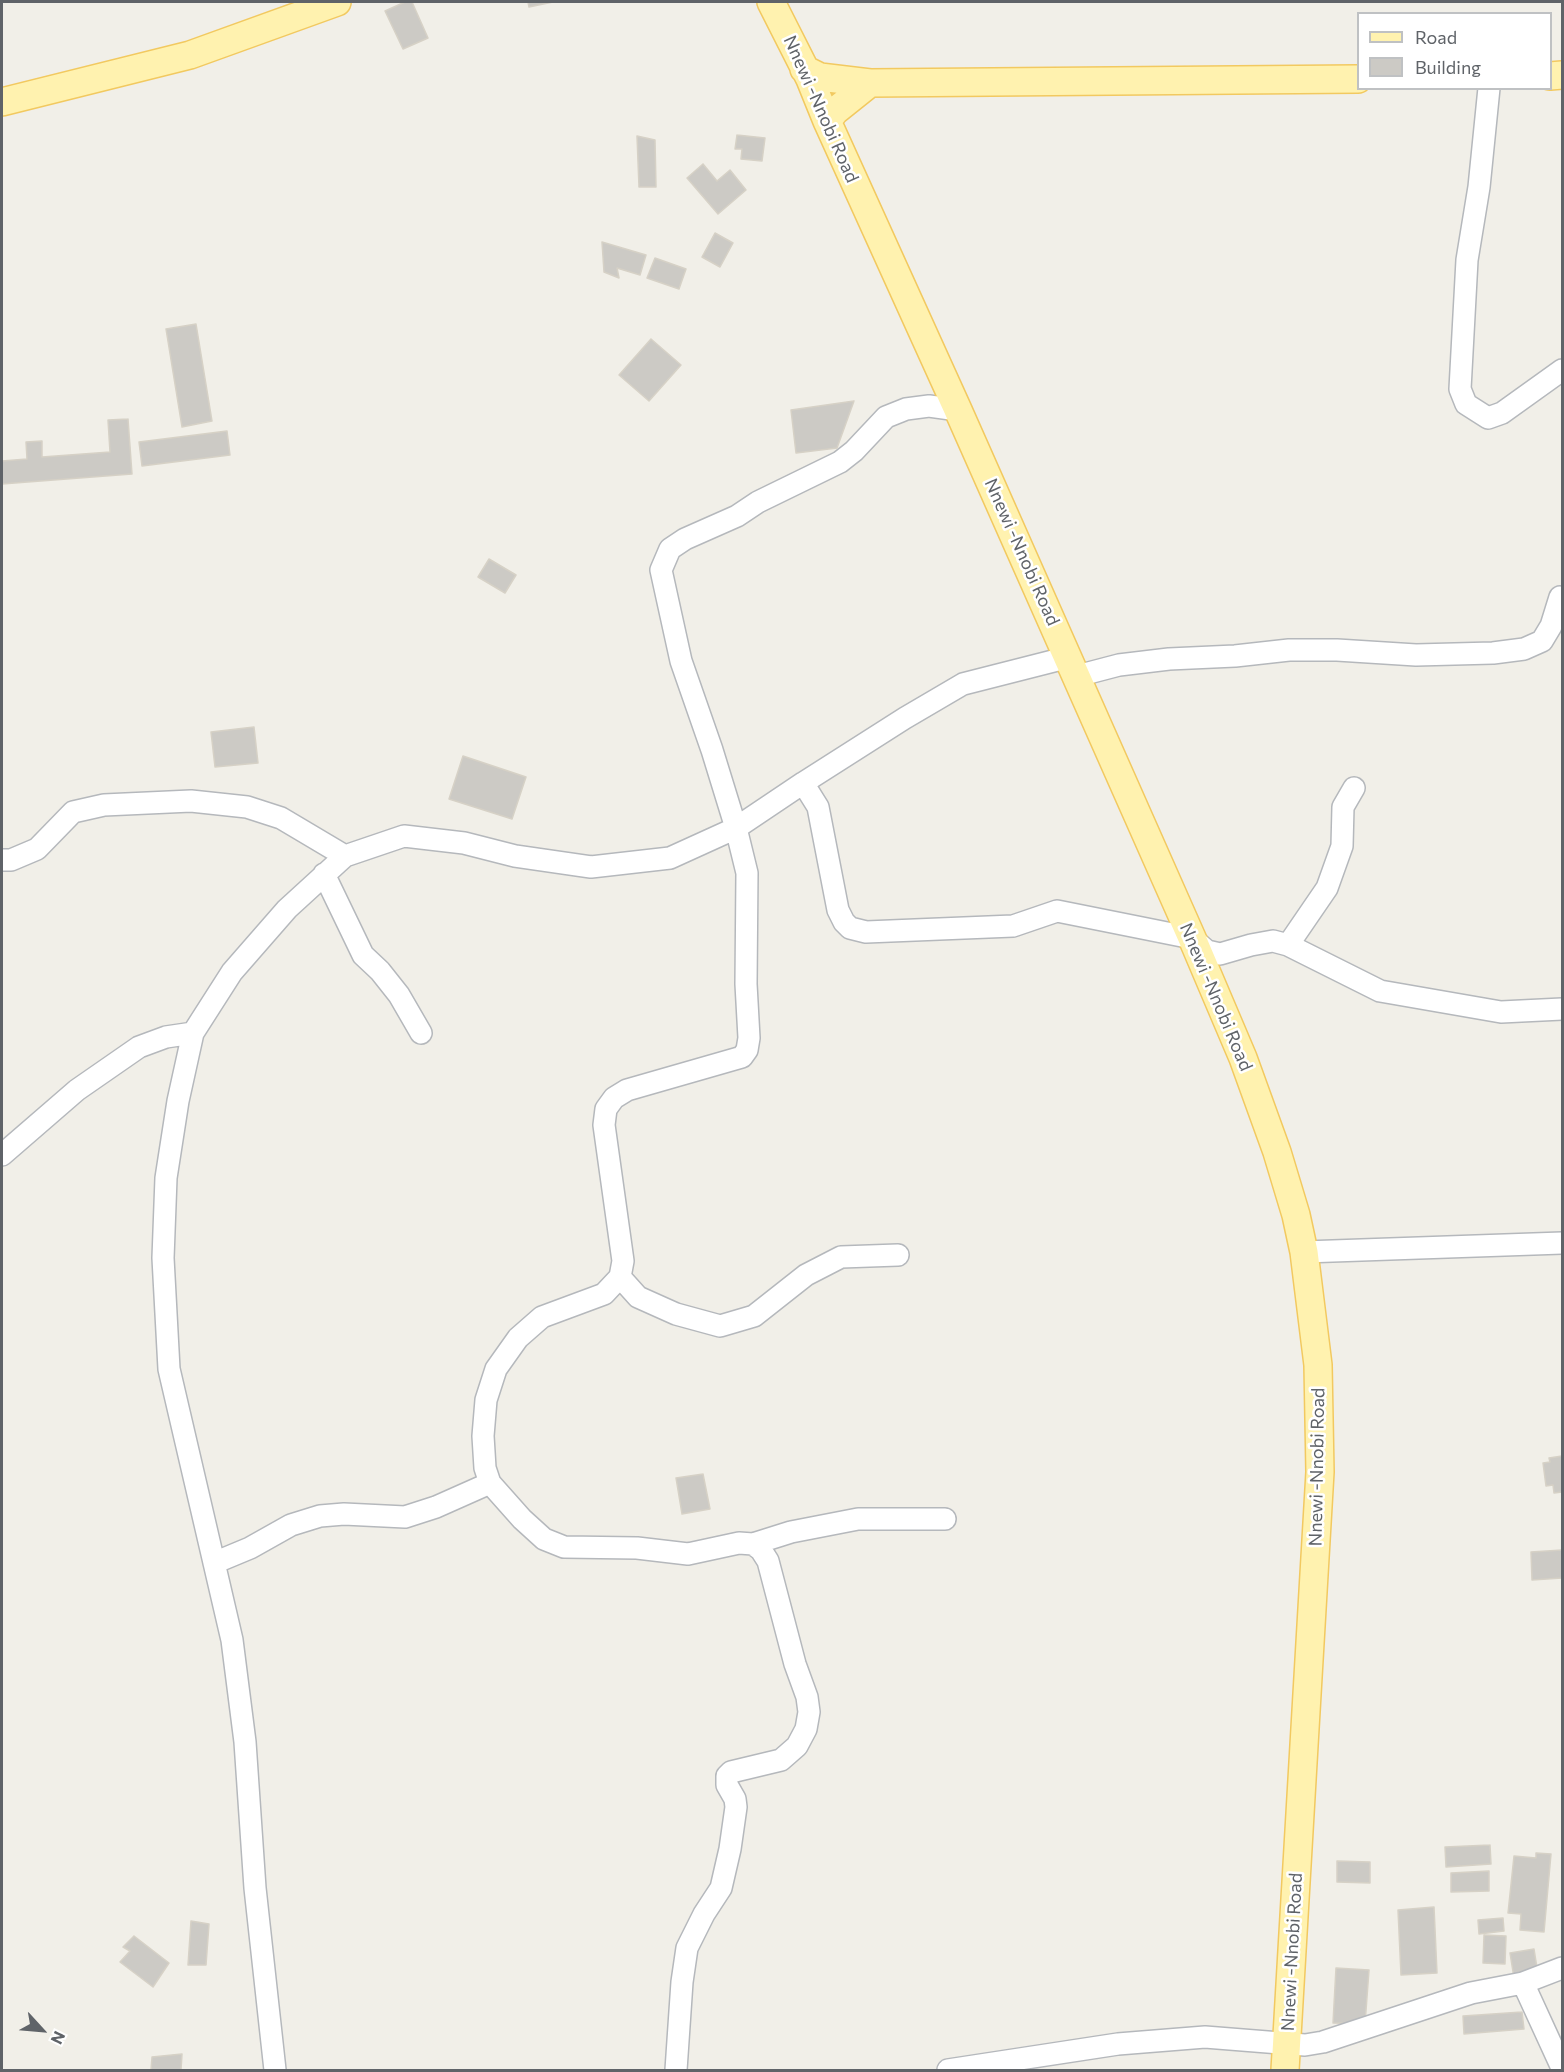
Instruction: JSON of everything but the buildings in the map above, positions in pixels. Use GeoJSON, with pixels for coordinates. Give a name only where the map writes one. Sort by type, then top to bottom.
{"type":"FeatureCollection","features":[{"type":"Feature","properties":{"kind":"main road"},"geometry":{"type":"LineString","coordinates":[[2,102],[190,55],[337,2]]}},
{"type":"Feature","properties":{"kind":"main road","name":"Nnewi -Nnobi Road"},"geometry":{"type":"LineString","coordinates":[[771,2],[810,79],[1192,938],[1243,1058],[1277,1152],[1296,1215],[1304,1252],[1318,1365],[1320,1472],[1285,2070]]}},
{"type":"Feature","properties":{"kind":"main road"},"geometry":{"type":"LineString","coordinates":[[804,69],[820,77],[870,83],[1357,79]]}},
{"type":"Feature","properties":{"kind":"main road"},"geometry":{"type":"LineString","coordinates":[[827,121],[835,111],[870,83]]}},
{"type":"Feature","properties":{"kind":"street"},"geometry":{"type":"LineString","coordinates":[[1489,90],[1479,187],[1467,260],[1460,389],[1466,404],[1488,418],[1502,413],[1563,370]]}},
{"type":"Feature","properties":{"kind":"street"},"geometry":{"type":"LineString","coordinates":[[945,1519],[858,1519],[791,1532],[753,1544],[740,1544],[688,1554],[637,1548],[564,1547],[544,1539],[522,1519],[490,1483],[485,1468],[483,1436],[486,1400],[496,1369],[518,1338],[542,1317],[604,1294],[620,1277],[623,1261],[604,1125],[606,1109],[614,1098],[627,1090],[742,1057],[747,1050],[749,1038],[746,984],[747,873],[712,750],[681,661],[661,570],[670,549],[685,538],[737,516],[758,502],[840,462],[854,451],[886,417],[906,409],[929,406],[958,410]]}},
{"type":"Feature","properties":{"kind":"street"},"geometry":{"type":"LineString","coordinates":[[275,2070],[255,1888],[246,1742],[232,1640],[169,1369],[164,1258],[166,1178],[178,1101],[193,1033],[232,972],[287,909],[345,856],[404,836],[464,843],[515,855],[591,867],[670,858],[736,828],[905,718],[963,684],[1073,667],[1289,650],[1337,650],[1416,655],[1524,649],[1542,641],[1551,626],[1560,597]]}},
{"type":"Feature","properties":{"kind":"street"},"geometry":{"type":"LineString","coordinates":[[803,783],[818,807],[838,910],[850,928],[866,932],[1013,926],[1057,911],[1192,938],[1207,951],[1220,954],[1273,941],[1288,945],[1380,991],[1501,1012],[1563,1009]]}},
{"type":"Feature","properties":{"kind":"street"},"geometry":{"type":"LineString","coordinates":[[1288,945],[1327,888],[1342,846],[1344,807],[1354,788]]}},
{"type":"Feature","properties":{"kind":"street"},"geometry":{"type":"LineString","coordinates":[[2,860],[11,860],[37,849],[73,812],[104,805],[191,801],[247,807],[281,818],[345,856]]}},
{"type":"Feature","properties":{"kind":"street"},"geometry":{"type":"LineString","coordinates":[[324,874],[363,955],[380,971],[399,995],[421,1033]]}},
{"type":"Feature","properties":{"kind":"street"},"geometry":{"type":"LineString","coordinates":[[2,1155],[77,1090],[139,1047],[166,1037],[193,1033]]}},
{"type":"Feature","properties":{"kind":"street"},"geometry":{"type":"LineString","coordinates":[[1304,1252],[1563,1243]]}},
{"type":"Feature","properties":{"kind":"street"},"geometry":{"type":"LineString","coordinates":[[620,1277],[638,1297],[676,1314],[720,1326],[754,1316],[806,1275],[841,1257],[898,1255]]}},
{"type":"Feature","properties":{"kind":"street"},"geometry":{"type":"LineString","coordinates":[[214,1563],[250,1548],[291,1525],[320,1516],[344,1514],[405,1516],[435,1507],[490,1483]]}},
{"type":"Feature","properties":{"kind":"street"},"geometry":{"type":"LineString","coordinates":[[676,2070],[682,1982],[687,1948],[704,1914],[721,1888],[730,1849],[736,1807],[735,1799],[727,1785],[727,1776],[731,1772],[781,1760],[797,1746],[806,1729],[807,1696],[795,1664],[768,1561],[761,1550],[753,1544]]}},
{"type":"Feature","properties":{"kind":"street"},"geometry":{"type":"LineString","coordinates":[[948,2070],[1118,2044],[1205,2037],[1305,2045],[1323,2042],[1471,1993],[1522,1983],[1563,1968]]}},
{"type":"Feature","properties":{"kind":"street"},"geometry":{"type":"LineString","coordinates":[[1522,1983],[1563,2068]]}}]}
